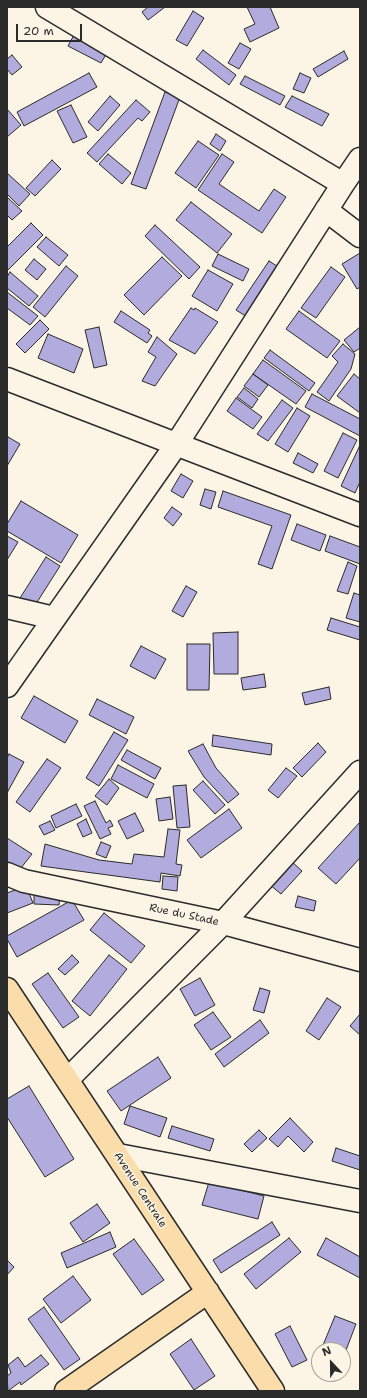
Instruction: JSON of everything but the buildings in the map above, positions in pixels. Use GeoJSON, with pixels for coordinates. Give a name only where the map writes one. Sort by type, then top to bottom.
{"type":"FeatureCollection","features":[{"type":"Feature","properties":{"kind":"main road","name":"Avenue Centrale"},"geometry":{"type":"LineString","coordinates":[[8,992],[68,1079],[273,1391]]}},
{"type":"Feature","properties":{"kind":"main road"},"geometry":{"type":"LineString","coordinates":[[66,1391],[208,1292]]}},
{"type":"Feature","properties":{"kind":"street"},"geometry":{"type":"LineString","coordinates":[[47,7],[343,184]]}},
{"type":"Feature","properties":{"kind":"street"},"geometry":{"type":"LineString","coordinates":[[7,686],[176,445],[360,159]]}},
{"type":"Feature","properties":{"kind":"street"},"geometry":{"type":"LineString","coordinates":[[326,210],[360,236]]}},
{"type":"Feature","properties":{"kind":"street"},"geometry":{"type":"LineString","coordinates":[[7,379],[360,515]]}},
{"type":"Feature","properties":{"kind":"street"},"geometry":{"type":"LineString","coordinates":[[7,607],[54,618]]}},
{"type":"Feature","properties":{"kind":"street"},"geometry":{"type":"LineString","coordinates":[[68,1079],[223,924],[360,772]]}},
{"type":"Feature","properties":{"kind":"street","name":"Rue du Stade"},"geometry":{"type":"LineString","coordinates":[[7,874],[24,881],[223,924],[360,960]]}},
{"type":"Feature","properties":{"kind":"street"},"geometry":{"type":"LineString","coordinates":[[118,1155],[360,1201]]}}]}
